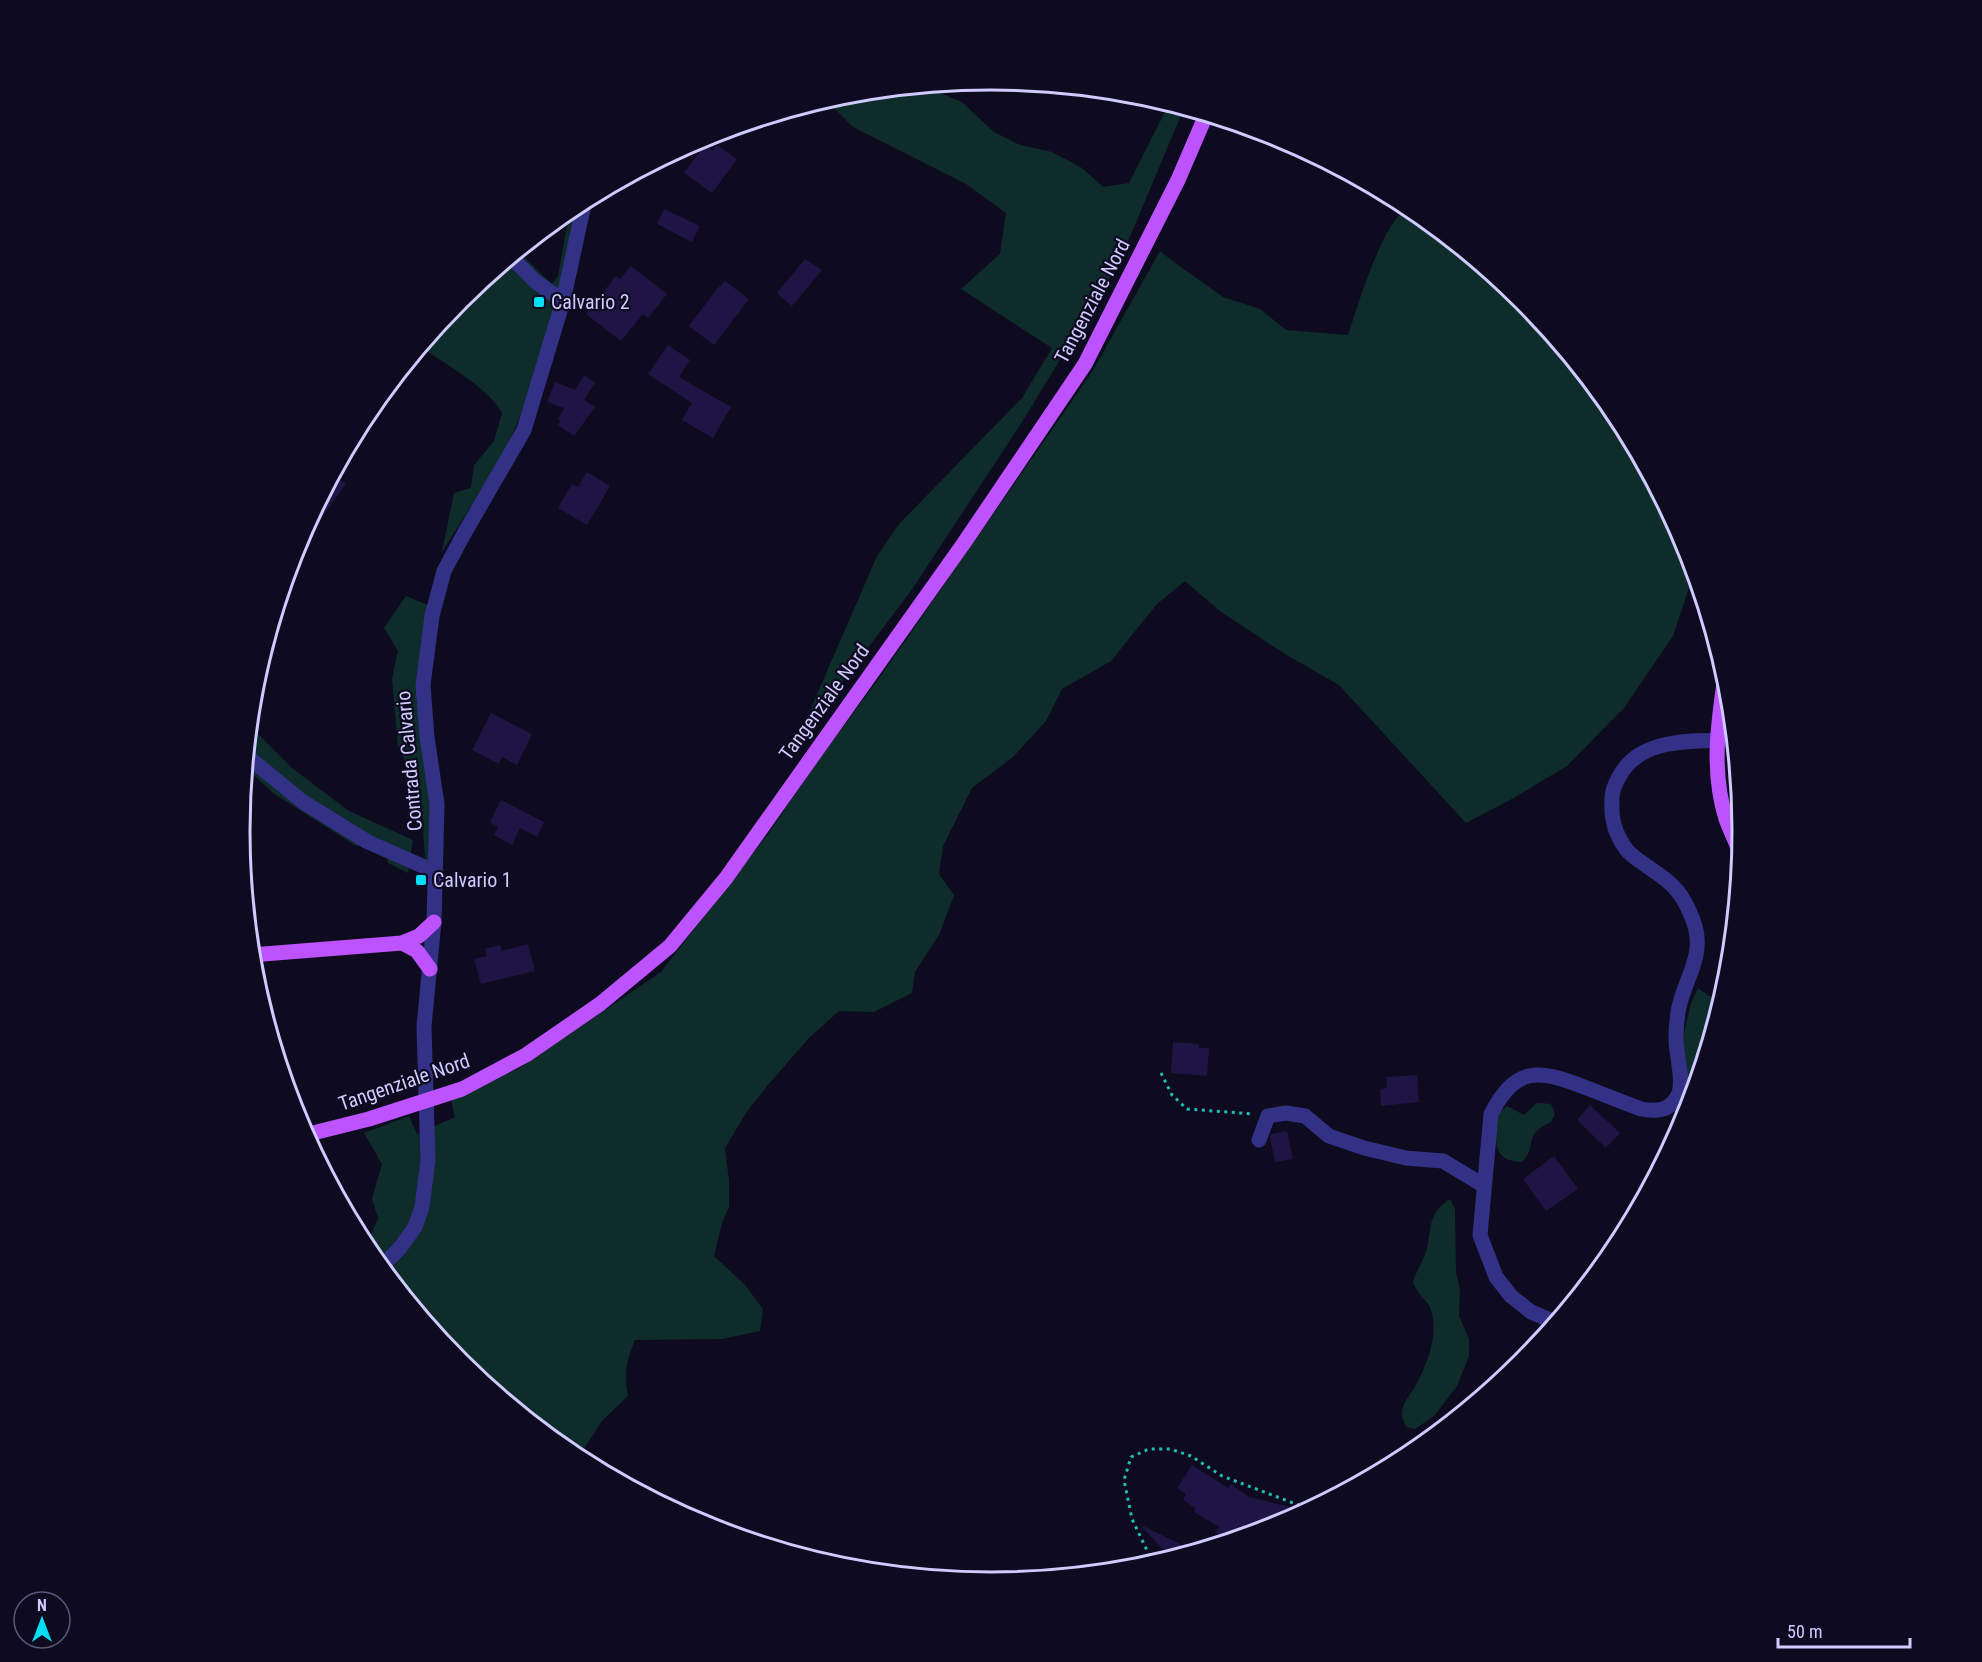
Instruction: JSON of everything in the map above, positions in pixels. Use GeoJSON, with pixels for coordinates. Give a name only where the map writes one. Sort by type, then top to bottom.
{"type":"FeatureCollection","features":[{"type":"Feature","properties":{"kind":"main road","name":"Tangenziale Nord"},"geometry":{"type":"LineString","coordinates":[[314,1133],[369,1119],[462,1089],[526,1055],[600,1004],[670,946],[726,878],[964,543],[1085,364],[1178,180],[1203,121]]}},
{"type":"Feature","properties":{"kind":"main road"},"geometry":{"type":"LineString","coordinates":[[1721,703],[1717,729],[1716,769],[1721,801],[1732,834]]}},
{"type":"Feature","properties":{"kind":"main road"},"geometry":{"type":"LineString","coordinates":[[260,954],[402,944],[419,936],[434,922]]}},
{"type":"Feature","properties":{"kind":"main road"},"geometry":{"type":"LineString","coordinates":[[402,944],[417,951],[430,969]]}},
{"type":"Feature","properties":{"kind":"street","name":"Contrada Calvario"},"geometry":{"type":"LineString","coordinates":[[388,1260],[415,1227],[422,1207],[428,1160],[424,1041],[434,922],[437,804],[427,737],[423,685],[432,616],[444,572],[524,430],[563,301],[582,213]]}},
{"type":"Feature","properties":{"kind":"street"},"geometry":{"type":"LineString","coordinates":[[516,262],[536,282],[563,301]]}},
{"type":"Feature","properties":{"kind":"street"},"geometry":{"type":"LineString","coordinates":[[1549,1319],[1531,1312],[1510,1296],[1496,1276],[1479,1235],[1491,1114],[1498,1100],[1508,1088],[1524,1077],[1539,1073],[1557,1076],[1641,1109],[1664,1110],[1674,1101],[1679,1092],[1676,1039],[1679,1007],[1697,958],[1698,940],[1695,924],[1679,890],[1628,851],[1617,834],[1611,816],[1612,790],[1624,767],[1638,755],[1657,747],[1693,741],[1727,740]]}},
{"type":"Feature","properties":{"kind":"street"},"geometry":{"type":"LineString","coordinates":[[254,761],[312,808],[368,842],[436,872]]}},
{"type":"Feature","properties":{"kind":"street"},"geometry":{"type":"LineString","coordinates":[[1259,1140],[1268,1116],[1286,1113],[1305,1116],[1329,1136],[1364,1148],[1406,1158],[1443,1161],[1483,1185]]}},
{"type":"Feature","properties":{"kind":"path"},"geometry":{"type":"LineString","coordinates":[[1161,1073],[1172,1095],[1187,1109],[1268,1116]]}},
{"type":"Feature","properties":{"kind":"path"},"geometry":{"type":"LineString","coordinates":[[1149,1555],[1132,1519],[1124,1480],[1131,1457],[1149,1449],[1170,1449],[1191,1456],[1222,1476],[1299,1505]]}},
{"type":"Feature","properties":{"kind":"green space"},"geometry":{"type":"Polygon","coordinates":[[[939,92],[962,102],[994,132],[1020,145],[1052,152],[1082,168],[1103,187],[1129,183],[1166,111],[1181,115],[1119,263],[1022,422],[913,588],[795,745],[877,556],[899,524],[1022,398],[1052,348],[961,289],[1000,254],[1006,213],[966,184],[853,127],[833,107],[894,96],[939,92]]]}},
{"type":"Feature","properties":{"kind":"green space"},"geometry":{"type":"Polygon","coordinates":[[[578,215],[532,388],[504,454],[442,552],[454,493],[471,488],[474,465],[494,441],[502,413],[488,395],[427,351],[467,307],[524,256],[552,284],[558,276],[567,223],[578,215]]]}},
{"type":"Feature","properties":{"kind":"green space"},"geometry":{"type":"Polygon","coordinates":[[[1399,215],[1403,215],[1442,243],[1515,307],[1548,342],[1607,419],[1656,503],[1690,585],[1673,636],[1624,708],[1567,766],[1466,823],[1339,685],[1285,654],[1221,612],[1185,581],[1157,604],[1111,661],[1062,689],[1046,721],[1013,757],[972,788],[943,846],[939,874],[954,895],[940,933],[915,972],[912,993],[874,1012],[839,1011],[809,1038],[767,1086],[746,1113],[725,1148],[729,1180],[729,1207],[722,1223],[714,1256],[745,1285],[763,1309],[760,1331],[722,1339],[635,1340],[627,1367],[628,1396],[602,1421],[583,1450],[579,1447],[502,1388],[467,1355],[434,1320],[375,1243],[371,1236],[378,1218],[372,1199],[382,1164],[364,1133],[409,1116],[417,1134],[455,1117],[451,1100],[521,1067],[661,972],[768,834],[1092,372],[1160,251],[1223,297],[1260,309],[1286,330],[1348,335],[1380,246],[1399,215]]]}},
{"type":"Feature","properties":{"kind":"green space"},"geometry":{"type":"Polygon","coordinates":[[[406,596],[430,606],[433,877],[426,877],[422,810],[409,769],[398,746],[392,679],[398,651],[384,628],[406,596]]]}},
{"type":"Feature","properties":{"kind":"green space"},"geometry":{"type":"Polygon","coordinates":[[[256,732],[292,768],[349,811],[413,840],[408,873],[388,863],[384,844],[356,846],[273,793],[253,774],[256,732]]]}},
{"type":"Feature","properties":{"kind":"green space"},"geometry":{"type":"Polygon","coordinates":[[[1698,988],[1713,996],[1689,1079],[1682,1049],[1691,1003],[1698,988]]]}},
{"type":"Feature","properties":{"kind":"green space"},"geometry":{"type":"Polygon","coordinates":[[[1537,1103],[1551,1104],[1555,1114],[1551,1122],[1533,1136],[1527,1156],[1522,1162],[1504,1158],[1497,1147],[1497,1114],[1507,1106],[1524,1115],[1537,1103]]]}},
{"type":"Feature","properties":{"kind":"green space"},"geometry":{"type":"Polygon","coordinates":[[[1450,1199],[1455,1209],[1456,1272],[1460,1290],[1459,1316],[1469,1339],[1469,1356],[1457,1386],[1434,1416],[1415,1429],[1406,1427],[1402,1410],[1420,1377],[1434,1331],[1431,1309],[1413,1282],[1425,1255],[1433,1217],[1450,1199]]]}},
{"type":"Feature","properties":{"kind":"building"},"geometry":{"type":"Polygon","coordinates":[[[717,145],[737,159],[712,193],[684,173],[707,146],[713,151],[717,145]]]}},
{"type":"Feature","properties":{"kind":"building"},"geometry":{"type":"Polygon","coordinates":[[[664,209],[700,226],[692,242],[657,224],[664,209]]]}},
{"type":"Feature","properties":{"kind":"building"},"geometry":{"type":"Polygon","coordinates":[[[805,259],[822,270],[792,306],[777,293],[805,259]]]}},
{"type":"Feature","properties":{"kind":"building"},"geometry":{"type":"Polygon","coordinates":[[[631,266],[667,294],[648,318],[643,314],[621,341],[586,314],[616,276],[620,279],[631,266]]]}},
{"type":"Feature","properties":{"kind":"building"},"geometry":{"type":"Polygon","coordinates":[[[725,281],[749,299],[714,345],[689,326],[725,281]]]}},
{"type":"Feature","properties":{"kind":"building"},"geometry":{"type":"Polygon","coordinates":[[[668,345],[690,360],[679,377],[731,407],[713,438],[682,420],[692,403],[648,374],[668,345]]]}},
{"type":"Feature","properties":{"kind":"building"},"geometry":{"type":"Polygon","coordinates":[[[584,375],[595,383],[584,400],[595,407],[574,436],[558,425],[561,420],[558,419],[564,408],[547,402],[555,382],[575,390],[584,375]]]}},
{"type":"Feature","properties":{"kind":"building"},"geometry":{"type":"Polygon","coordinates":[[[587,472],[610,486],[587,525],[558,508],[572,484],[578,487],[587,472]]]}},
{"type":"Feature","properties":{"kind":"building"},"geometry":{"type":"Polygon","coordinates":[[[339,479],[346,484],[316,525],[339,479]]]}},
{"type":"Feature","properties":{"kind":"building"},"geometry":{"type":"Polygon","coordinates":[[[491,713],[532,734],[517,765],[502,757],[499,764],[472,750],[491,713]]]}},
{"type":"Feature","properties":{"kind":"building"},"geometry":{"type":"Polygon","coordinates":[[[501,800],[544,822],[537,837],[520,828],[512,845],[494,835],[498,827],[490,822],[501,800]]]}},
{"type":"Feature","properties":{"kind":"building"},"geometry":{"type":"Polygon","coordinates":[[[528,944],[535,971],[481,984],[474,959],[487,956],[485,949],[500,945],[502,951],[528,944]]]}},
{"type":"Feature","properties":{"kind":"building"},"geometry":{"type":"Polygon","coordinates":[[[1173,1042],[1199,1044],[1199,1048],[1209,1048],[1207,1076],[1171,1073],[1173,1042]]]}},
{"type":"Feature","properties":{"kind":"building"},"geometry":{"type":"Polygon","coordinates":[[[1417,1075],[1419,1102],[1381,1106],[1380,1089],[1387,1088],[1386,1077],[1417,1075]]]}},
{"type":"Feature","properties":{"kind":"building"},"geometry":{"type":"Polygon","coordinates":[[[1590,1105],[1620,1133],[1606,1148],[1577,1120],[1590,1105]]]}},
{"type":"Feature","properties":{"kind":"building"},"geometry":{"type":"Polygon","coordinates":[[[1287,1131],[1293,1159],[1275,1162],[1271,1134],[1287,1131]]]}},
{"type":"Feature","properties":{"kind":"building"},"geometry":{"type":"Polygon","coordinates":[[[1554,1156],[1578,1189],[1546,1211],[1523,1179],[1554,1156]]]}},
{"type":"Feature","properties":{"kind":"building"},"geometry":{"type":"Polygon","coordinates":[[[1192,1465],[1228,1488],[1231,1484],[1249,1497],[1292,1508],[1220,1536],[1215,1533],[1219,1527],[1194,1512],[1195,1508],[1183,1500],[1186,1494],[1177,1488],[1192,1465]]]}},
{"type":"Feature","properties":{"kind":"building"},"geometry":{"type":"Polygon","coordinates":[[[1142,1527],[1180,1544],[1182,1547],[1165,1551],[1142,1527]]]}},
{"type":"Feature","properties":{"kind":"place","name":"Calvario 2"},"geometry":{"type":"Point","coordinates":[539,302]}},
{"type":"Feature","properties":{"kind":"place","name":"Calvario 1"},"geometry":{"type":"Point","coordinates":[421,880]}}]}
